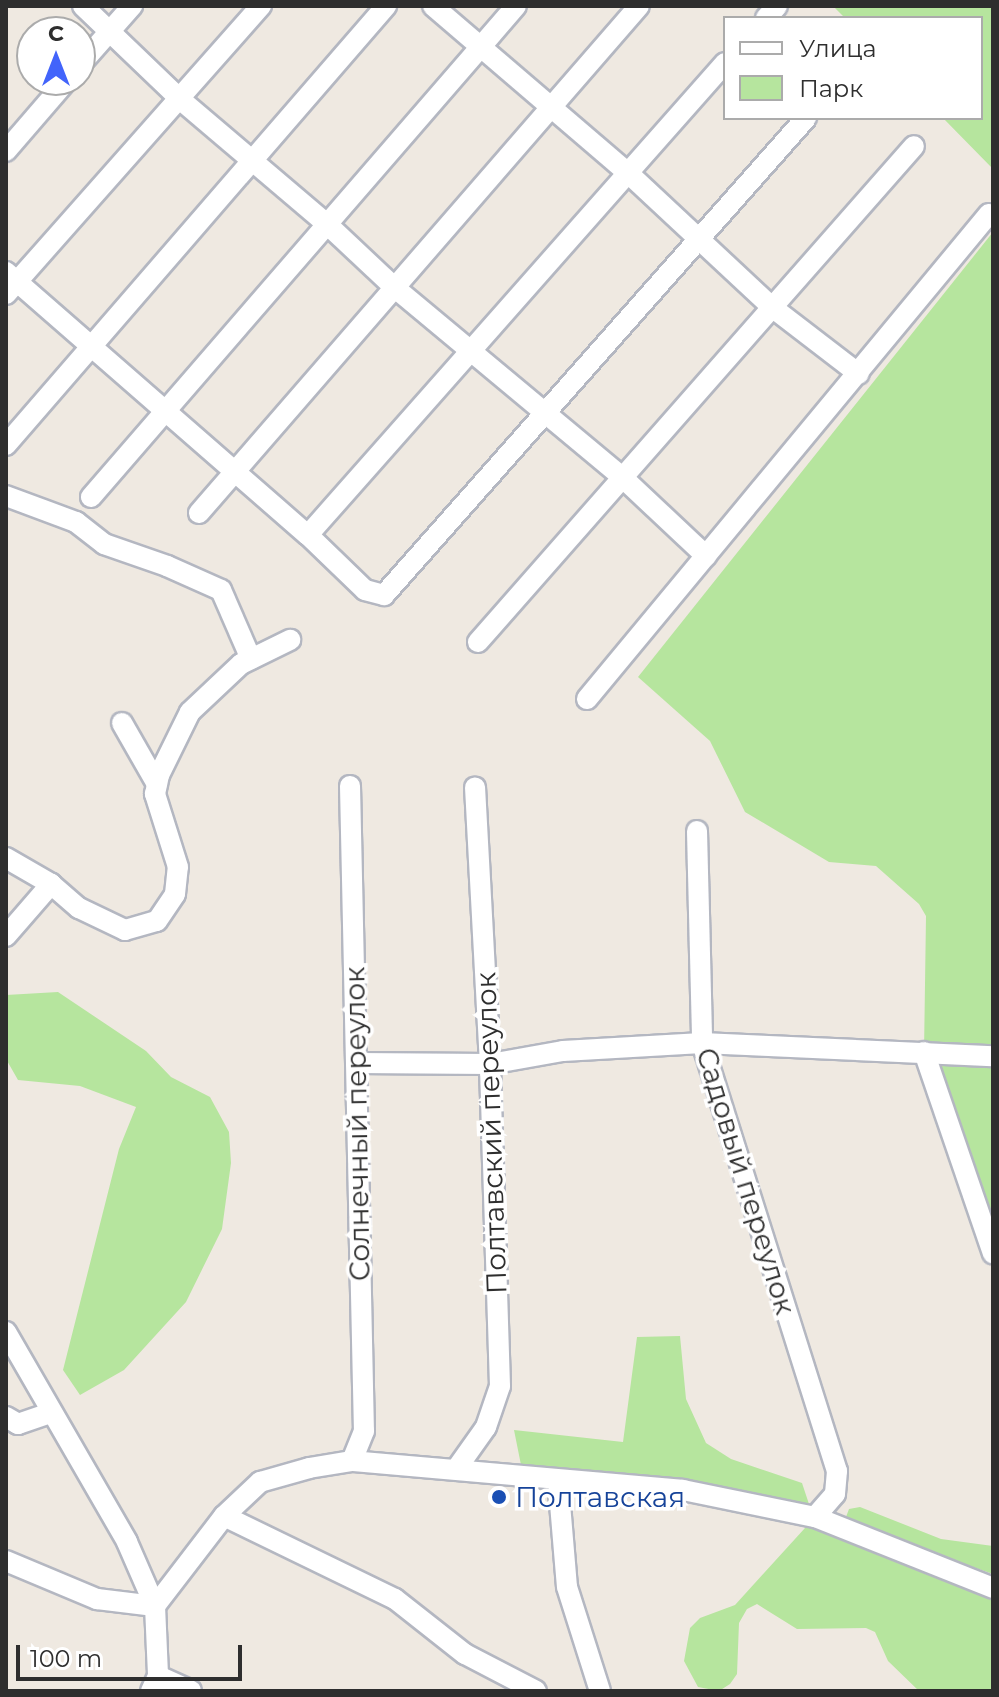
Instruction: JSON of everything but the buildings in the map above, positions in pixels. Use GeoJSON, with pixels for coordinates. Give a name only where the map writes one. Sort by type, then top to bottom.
{"type":"FeatureCollection","features":[{"type":"Feature","properties":{"kind":"street"},"geometry":{"type":"LineString","coordinates":[[83,6],[181,100],[329,226],[394,287],[623,478],[706,556]]}},
{"type":"Feature","properties":{"kind":"street"},"geometry":{"type":"LineString","coordinates":[[96,46],[132,6]]}},
{"type":"Feature","properties":{"kind":"street"},"geometry":{"type":"LineString","coordinates":[[261,6],[181,100],[10,282],[91,346],[308,535],[365,590],[384,595],[804,120]]}},
{"type":"Feature","properties":{"kind":"street"},"geometry":{"type":"LineString","coordinates":[[6,445],[386,6]]}},
{"type":"Feature","properties":{"kind":"street"},"geometry":{"type":"LineString","coordinates":[[433,6],[627,172],[773,308],[859,374]]}},
{"type":"Feature","properties":{"kind":"street"},"geometry":{"type":"LineString","coordinates":[[91,497],[164,410],[329,226],[516,6]]}},
{"type":"Feature","properties":{"kind":"street"},"geometry":{"type":"LineString","coordinates":[[199,513],[639,6]]}},
{"type":"Feature","properties":{"kind":"street"},"geometry":{"type":"LineString","coordinates":[[308,535],[723,65]]}},
{"type":"Feature","properties":{"kind":"street"},"geometry":{"type":"LineString","coordinates":[[6,151],[53,96]]}},
{"type":"Feature","properties":{"kind":"street"},"geometry":{"type":"LineString","coordinates":[[478,642],[914,146]]}},
{"type":"Feature","properties":{"kind":"street"},"geometry":{"type":"LineString","coordinates":[[587,699],[989,214]]}},
{"type":"Feature","properties":{"kind":"street"},"geometry":{"type":"LineString","coordinates":[[6,496],[76,522],[104,544],[221,590],[251,659]]}},
{"type":"Feature","properties":{"kind":"street"},"geometry":{"type":"LineString","coordinates":[[6,858],[51,884],[79,908],[125,930],[157,921],[175,894],[178,867],[155,794],[190,712],[251,659],[290,640]]}},
{"type":"Feature","properties":{"kind":"street"},"geometry":{"type":"LineString","coordinates":[[122,723],[157,784]]}},
{"type":"Feature","properties":{"kind":"street","name":"Солнечный переулок"},"geometry":{"type":"LineString","coordinates":[[350,786],[364,1431],[352,1461]]}},
{"type":"Feature","properties":{"kind":"street","name":"Полтавский переулок"},"geometry":{"type":"LineString","coordinates":[[457,1468],[486,1427],[500,1386],[490,1064],[475,787]]}},
{"type":"Feature","properties":{"kind":"street","name":"Садовый переулок"},"geometry":{"type":"LineString","coordinates":[[697,831],[702,1043],[837,1471],[835,1494],[815,1517]]}},
{"type":"Feature","properties":{"kind":"street"},"geometry":{"type":"LineString","coordinates":[[6,936],[51,884]]}},
{"type":"Feature","properties":{"kind":"street"},"geometry":{"type":"LineString","coordinates":[[356,1063],[490,1064],[563,1051],[702,1043],[993,1056]]}},
{"type":"Feature","properties":{"kind":"street"},"geometry":{"type":"LineString","coordinates":[[924,1052],[993,1253]]}},
{"type":"Feature","properties":{"kind":"street"},"geometry":{"type":"LineString","coordinates":[[6,1332],[127,1542],[155,1606],[154,1683],[191,1691]]}},
{"type":"Feature","properties":{"kind":"street"},"geometry":{"type":"LineString","coordinates":[[6,1417],[18,1424],[50,1413]]}},
{"type":"Feature","properties":{"kind":"street"},"geometry":{"type":"LineString","coordinates":[[155,1606],[224,1516],[260,1482],[309,1468],[352,1461],[683,1490],[815,1517],[993,1588]]}},
{"type":"Feature","properties":{"kind":"street"},"geometry":{"type":"LineString","coordinates":[[558,1480],[567,1587],[600,1691]]}},
{"type":"Feature","properties":{"kind":"street"},"geometry":{"type":"LineString","coordinates":[[224,1516],[395,1599],[465,1654],[536,1691]]}},
{"type":"Feature","properties":{"kind":"street"},"geometry":{"type":"LineString","coordinates":[[6,1561],[97,1599],[155,1606]]}},
{"type":"Feature","properties":{"kind":"green space"},"geometry":{"type":"Polygon","coordinates":[[[833,6],[993,6],[993,169],[945,120],[983,120],[983,16],[843,16],[833,6]]]}},
{"type":"Feature","properties":{"kind":"green space"},"geometry":{"type":"Polygon","coordinates":[[[993,232],[993,1253],[924,1052],[926,916],[919,904],[876,866],[829,862],[745,812],[710,741],[638,677],[993,232]]]}},
{"type":"Feature","properties":{"kind":"green space"},"geometry":{"type":"Polygon","coordinates":[[[58,992],[146,1051],[171,1077],[210,1097],[229,1132],[231,1163],[222,1229],[186,1302],[124,1370],[80,1395],[63,1370],[119,1149],[136,1107],[80,1086],[18,1080],[6,1059],[6,995],[58,992]]]}},
{"type":"Feature","properties":{"kind":"green space"},"geometry":{"type":"Polygon","coordinates":[[[680,1336],[686,1399],[706,1443],[731,1459],[802,1483],[811,1510],[522,1470],[514,1430],[623,1442],[637,1337],[680,1336]]]}},
{"type":"Feature","properties":{"kind":"green space"},"geometry":{"type":"Polygon","coordinates":[[[860,1507],[941,1539],[993,1546],[993,1574],[852,1525],[846,1517],[849,1509],[860,1507]]]}},
{"type":"Feature","properties":{"kind":"green space"},"geometry":{"type":"Polygon","coordinates":[[[815,1517],[993,1585],[993,1691],[919,1691],[888,1661],[875,1632],[866,1628],[797,1629],[757,1604],[747,1609],[739,1623],[737,1674],[730,1684],[719,1691],[698,1687],[684,1661],[690,1628],[700,1618],[735,1605],[815,1517]]]}},
{"type":"Feature","properties":{"kind":"place","name":"Полтавская"},"geometry":{"type":"Point","coordinates":[499,1497]}}]}
